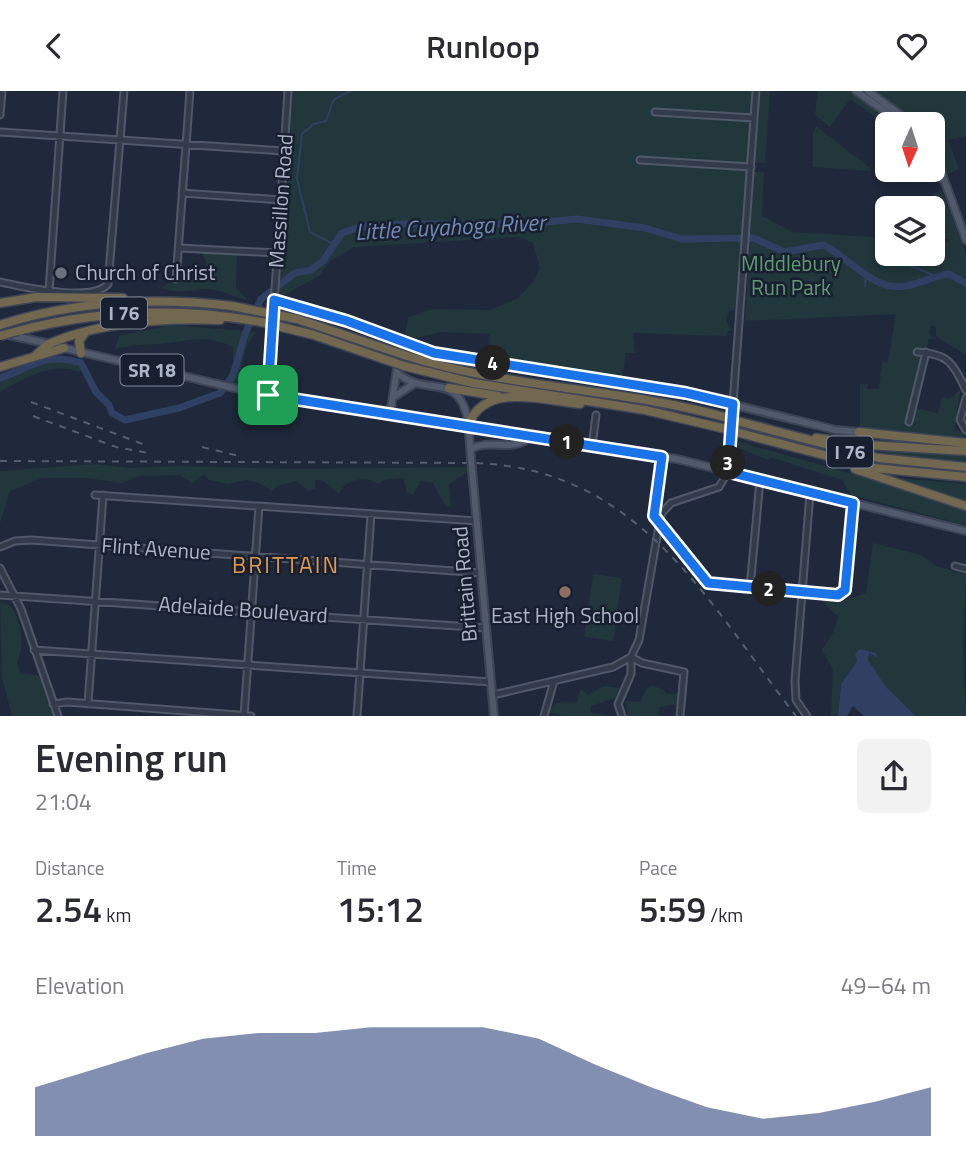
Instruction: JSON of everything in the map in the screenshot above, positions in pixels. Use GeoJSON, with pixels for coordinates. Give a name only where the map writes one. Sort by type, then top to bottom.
{"type":"FeatureCollection","features":[{"type":"Feature","properties":{"kind":"highway"},"geometry":{"type":"LineString","coordinates":[[0,303],[37,297],[150,301]]}},
{"type":"Feature","properties":{"kind":"highway","name":"I 76"},"geometry":{"type":"LineString","coordinates":[[0,325],[72,308],[150,301],[232,306],[297,319],[407,356],[462,370],[627,396],[879,458],[966,467]]}},
{"type":"Feature","properties":{"kind":"highway","name":"I 76"},"geometry":{"type":"LineString","coordinates":[[0,335],[57,321],[114,313],[163,312],[261,322],[314,335],[404,366],[472,383],[645,410],[874,468],[966,477]]}},
{"type":"Feature","properties":{"kind":"highway"},"geometry":{"type":"LineString","coordinates":[[35,356],[48,343],[152,321],[231,319]]}},
{"type":"Feature","properties":{"kind":"highway"},"geometry":{"type":"LineString","coordinates":[[81,353],[79,341],[84,334]]}},
{"type":"Feature","properties":{"kind":"highway"},"geometry":{"type":"LineString","coordinates":[[0,367],[64,348]]}},
{"type":"Feature","properties":{"kind":"highway"},"geometry":{"type":"LineString","coordinates":[[449,388],[508,398],[645,410]]}},
{"type":"Feature","properties":{"kind":"highway"},"geometry":{"type":"LineString","coordinates":[[469,424],[481,405],[508,398]]}},
{"type":"Feature","properties":{"kind":"highway"},"geometry":{"type":"LineString","coordinates":[[779,432],[867,445],[966,451]]}},
{"type":"Feature","properties":{"kind":"highway"},"geometry":{"type":"LineString","coordinates":[[859,432],[966,443]]}},
{"type":"Feature","properties":{"kind":"highway"},"geometry":{"type":"LineString","coordinates":[[803,450],[966,506]]}},
{"type":"Feature","properties":{"kind":"main road"},"geometry":{"type":"LineString","coordinates":[[856,91],[887,112]]}},
{"type":"Feature","properties":{"kind":"main road"},"geometry":{"type":"LineString","coordinates":[[868,91],[897,112]]}},
{"type":"Feature","properties":{"kind":"main road"},"geometry":{"type":"LineString","coordinates":[[944,182],[966,240]]}},
{"type":"Feature","properties":{"kind":"main road"},"geometry":{"type":"LineString","coordinates":[[274,300],[323,313],[434,353],[686,393],[836,430],[859,432]]}},
{"type":"Feature","properties":{"kind":"main road","name":"SR 18"},"geometry":{"type":"LineString","coordinates":[[0,335],[48,343],[81,353],[268,395],[662,457],[966,531]]}},
{"type":"Feature","properties":{"kind":"main road"},"geometry":{"type":"LineString","coordinates":[[390,415],[401,342]]}},
{"type":"Feature","properties":{"kind":"main road"},"geometry":{"type":"LineString","coordinates":[[397,373],[419,383],[449,388]]}},
{"type":"Feature","properties":{"kind":"main road"},"geometry":{"type":"LineString","coordinates":[[393,401],[401,390],[419,383]]}},
{"type":"Feature","properties":{"kind":"main road","name":"Brittain Road"},"geometry":{"type":"LineString","coordinates":[[449,388],[463,401],[469,424],[494,716]]}},
{"type":"Feature","properties":{"kind":"main road"},"geometry":{"type":"LineString","coordinates":[[471,449],[481,445],[516,445],[530,437]]}},
{"type":"Feature","properties":{"kind":"street"},"geometry":{"type":"LineString","coordinates":[[0,115],[2,91]]}},
{"type":"Feature","properties":{"kind":"street"},"geometry":{"type":"LineString","coordinates":[[49,291],[63,91]]}},
{"type":"Feature","properties":{"kind":"street"},"geometry":{"type":"LineString","coordinates":[[0,282],[49,291],[96,292],[107,286],[111,272],[124,91]]}},
{"type":"Feature","properties":{"kind":"street"},"geometry":{"type":"LineString","coordinates":[[176,279],[190,91]]}},
{"type":"Feature","properties":{"kind":"street","name":"Massillon Road"},"geometry":{"type":"LineString","coordinates":[[268,395],[288,91]]}},
{"type":"Feature","properties":{"kind":"street"},"geometry":{"type":"LineString","coordinates":[[493,695],[623,664],[631,657],[639,640],[659,522],[671,503],[716,489],[728,472],[756,91]]}},
{"type":"Feature","properties":{"kind":"street"},"geometry":{"type":"LineString","coordinates":[[655,113],[754,118]]}},
{"type":"Feature","properties":{"kind":"street"},"geometry":{"type":"LineString","coordinates":[[0,132],[284,151]]}},
{"type":"Feature","properties":{"kind":"street"},"geometry":{"type":"LineString","coordinates":[[640,160],[751,167]]}},
{"type":"Feature","properties":{"kind":"street"},"geometry":{"type":"LineString","coordinates":[[182,193],[281,200]]}},
{"type":"Feature","properties":{"kind":"street"},"geometry":{"type":"LineString","coordinates":[[179,248],[277,253]]}},
{"type":"Feature","properties":{"kind":"street"},"geometry":{"type":"LineString","coordinates":[[401,342],[402,333]]}},
{"type":"Feature","properties":{"kind":"street"},"geometry":{"type":"LineString","coordinates":[[917,352],[947,358],[966,390]]}},
{"type":"Feature","properties":{"kind":"street"},"geometry":{"type":"LineString","coordinates":[[909,422],[926,352]]}},
{"type":"Feature","properties":{"kind":"street"},"geometry":{"type":"LineString","coordinates":[[966,398],[960,420],[966,430]]}},
{"type":"Feature","properties":{"kind":"street"},"geometry":{"type":"LineString","coordinates":[[592,446],[596,415]]}},
{"type":"Feature","properties":{"kind":"street"},"geometry":{"type":"LineString","coordinates":[[662,457],[654,514],[708,583],[838,595],[845,590],[853,503]]}},
{"type":"Feature","properties":{"kind":"street"},"geometry":{"type":"LineString","coordinates":[[750,588],[760,480]]}},
{"type":"Feature","properties":{"kind":"street"},"geometry":{"type":"LineString","coordinates":[[807,716],[794,694],[810,493]]}},
{"type":"Feature","properties":{"kind":"street"},"geometry":{"type":"LineString","coordinates":[[95,495],[477,521]]}},
{"type":"Feature","properties":{"kind":"street"},"geometry":{"type":"LineString","coordinates":[[88,704],[103,495]]}},
{"type":"Feature","properties":{"kind":"street"},"geometry":{"type":"LineString","coordinates":[[244,716],[259,506]]}},
{"type":"Feature","properties":{"kind":"street"},"geometry":{"type":"LineString","coordinates":[[357,716],[371,514]]}},
{"type":"Feature","properties":{"kind":"street","name":"Flint Avenue"},"geometry":{"type":"LineString","coordinates":[[0,547],[24,540],[481,573]]}},
{"type":"Feature","properties":{"kind":"street"},"geometry":{"type":"LineString","coordinates":[[955,566],[966,569]]}},
{"type":"Feature","properties":{"kind":"street"},"geometry":{"type":"LineString","coordinates":[[0,568],[15,595],[58,716]]}},
{"type":"Feature","properties":{"kind":"street","name":"Adelaide Boulevard"},"geometry":{"type":"LineString","coordinates":[[0,595],[96,599],[486,628]]}},
{"type":"Feature","properties":{"kind":"street"},"geometry":{"type":"LineString","coordinates":[[34,650],[491,682]]}},
{"type":"Feature","properties":{"kind":"street"},"geometry":{"type":"LineString","coordinates":[[631,657],[642,663],[684,672],[680,716]]}},
{"type":"Feature","properties":{"kind":"street"},"geometry":{"type":"LineString","coordinates":[[622,716],[618,704],[631,674],[631,657]]}},
{"type":"Feature","properties":{"kind":"street"},"geometry":{"type":"LineString","coordinates":[[544,716],[554,681]]}},
{"type":"Feature","properties":{"kind":"street"},"geometry":{"type":"LineString","coordinates":[[54,704],[251,716]]}},
{"type":"Feature","properties":{"kind":"green space"},"geometry":{"type":"Polygon","coordinates":[[[291,91],[752,91],[736,310],[729,311],[726,320],[732,331],[728,331],[727,336],[633,333],[635,353],[626,353],[622,379],[489,359],[490,334],[441,332],[412,339],[405,335],[408,317],[433,309],[489,310],[517,299],[534,281],[540,268],[533,243],[520,237],[354,247],[330,261],[319,276],[280,297],[291,91]]]}},
{"type":"Feature","properties":{"kind":"green space"},"geometry":{"type":"Polygon","coordinates":[[[760,91],[770,91],[765,164],[755,162],[760,91]]]}},
{"type":"Feature","properties":{"kind":"green space"},"geometry":{"type":"Polygon","coordinates":[[[818,91],[851,91],[882,112],[875,112],[875,117],[850,99],[830,127],[815,115],[818,91]]]}},
{"type":"Feature","properties":{"kind":"green space"},"geometry":{"type":"Polygon","coordinates":[[[873,91],[966,91],[966,136],[948,140],[959,169],[948,174],[945,167],[945,112],[902,112],[873,91]]]}},
{"type":"Feature","properties":{"kind":"green space"},"geometry":{"type":"Polygon","coordinates":[[[816,126],[871,171],[813,167],[813,133],[816,126]]]}},
{"type":"Feature","properties":{"kind":"green space","name":"MIddlebury Run Park"},"geometry":{"type":"Polygon","coordinates":[[[754,172],[764,172],[762,216],[793,232],[875,237],[875,266],[945,266],[945,242],[950,242],[945,239],[945,199],[966,255],[966,355],[936,336],[936,327],[931,325],[929,334],[933,338],[928,340],[927,350],[914,350],[914,356],[921,357],[906,425],[916,425],[912,420],[915,408],[938,413],[942,397],[949,399],[961,389],[954,430],[966,432],[966,440],[862,429],[860,426],[860,384],[868,384],[867,389],[879,389],[882,362],[888,362],[896,314],[745,321],[754,172]]]}},
{"type":"Feature","properties":{"kind":"green space","name":"MIddlebury Run Park"},"geometry":{"type":"Polygon","coordinates":[[[942,191],[944,196],[934,196],[933,194],[942,191]]]}},
{"type":"Feature","properties":{"kind":"green space"},"geometry":{"type":"Polygon","coordinates":[[[202,253],[237,253],[236,288],[248,300],[213,289],[180,291],[162,288],[170,282],[204,274],[206,261],[202,253]]]}},
{"type":"Feature","properties":{"kind":"green space"},"geometry":{"type":"Polygon","coordinates":[[[171,325],[257,332],[247,345],[237,384],[226,381],[233,362],[233,347],[213,340],[196,339],[115,349],[119,336],[171,325]]]}},
{"type":"Feature","properties":{"kind":"green space"},"geometry":{"type":"Polygon","coordinates":[[[65,358],[81,363],[84,368],[79,372],[69,369],[48,370],[0,392],[0,378],[40,361],[65,358]]]}},
{"type":"Feature","properties":{"kind":"green space"},"geometry":{"type":"Polygon","coordinates":[[[736,441],[941,499],[966,510],[966,525],[851,495],[842,480],[770,457],[768,460],[734,446],[736,441]]]}},
{"type":"Feature","properties":{"kind":"green space"},"geometry":{"type":"Polygon","coordinates":[[[864,448],[966,454],[966,461],[911,458],[864,448]]]}},
{"type":"Feature","properties":{"kind":"green space"},"geometry":{"type":"Polygon","coordinates":[[[95,464],[129,468],[468,467],[467,472],[449,484],[451,507],[445,505],[433,483],[421,481],[413,495],[407,492],[403,478],[384,480],[379,484],[356,480],[346,485],[339,494],[322,480],[315,480],[315,488],[309,491],[296,481],[277,486],[272,491],[259,483],[246,480],[228,484],[209,480],[205,475],[198,477],[194,484],[179,475],[139,476],[122,483],[87,478],[42,478],[10,491],[0,523],[0,471],[95,464]]]}},
{"type":"Feature","properties":{"kind":"green space"},"geometry":{"type":"Polygon","coordinates":[[[897,479],[966,484],[966,503],[897,479]]]}},
{"type":"Feature","properties":{"kind":"green space"},"geometry":{"type":"Polygon","coordinates":[[[873,543],[922,555],[936,566],[966,575],[963,650],[966,716],[916,716],[886,687],[867,660],[869,653],[876,653],[860,649],[857,661],[841,684],[838,716],[831,716],[833,670],[822,650],[834,631],[838,617],[823,602],[824,597],[844,600],[866,593],[873,543]]]}},
{"type":"Feature","properties":{"kind":"green space"},"geometry":{"type":"Polygon","coordinates":[[[593,574],[622,578],[613,641],[584,637],[593,574]]]}},
{"type":"Feature","properties":{"kind":"green space"},"geometry":{"type":"Polygon","coordinates":[[[0,602],[11,606],[20,626],[22,640],[17,662],[21,673],[39,676],[55,716],[12,716],[2,678],[0,602]]]}},
{"type":"Feature","properties":{"kind":"green space"},"geometry":{"type":"Polygon","coordinates":[[[652,685],[664,690],[666,694],[680,694],[679,704],[660,707],[658,716],[627,716],[626,701],[640,702],[646,689],[652,685]]]}},
{"type":"Feature","properties":{"kind":"green space"},"geometry":{"type":"Polygon","coordinates":[[[604,686],[619,688],[615,698],[591,706],[591,712],[608,716],[564,716],[548,712],[556,703],[577,702],[580,689],[588,695],[604,686]]]}},
{"type":"Feature","properties":{"kind":"water"},"geometry":{"type":"Polygon","coordinates":[[[860,649],[876,653],[878,658],[869,653],[868,660],[886,687],[916,716],[864,716],[853,706],[847,716],[838,716],[841,684],[857,661],[855,654],[860,649]]]}},
{"type":"Feature","properties":{"kind":"waterway"},"geometry":{"type":"LineString","coordinates":[[333,244],[310,232],[297,179],[302,134],[314,124],[326,121],[332,102],[351,91]]}},
{"type":"Feature","properties":{"kind":"waterway","name":"Little Cuyahoga River"},"geometry":{"type":"LineString","coordinates":[[0,378],[48,360],[81,363],[96,392],[109,405],[112,413],[125,420],[179,408],[220,393],[233,376],[245,334],[261,299],[295,273],[311,270],[323,261],[342,233],[360,227],[404,224],[526,224],[577,219],[645,228],[682,239],[753,238],[785,252],[823,245],[872,279],[894,286],[906,286],[949,274],[965,283]]}},
{"type":"Feature","properties":{"kind":"waterway"},"geometry":{"type":"LineString","coordinates":[[911,266],[935,276]]}},
{"type":"Feature","properties":{"kind":"waterway"},"geometry":{"type":"LineString","coordinates":[[865,286],[866,274]]}},
{"type":"Feature","properties":{"kind":"railway"},"geometry":{"type":"LineString","coordinates":[[31,402],[148,446]]}},
{"type":"Feature","properties":{"kind":"railway"},"geometry":{"type":"LineString","coordinates":[[33,416],[116,447],[149,453]]}},
{"type":"Feature","properties":{"kind":"railway"},"geometry":{"type":"LineString","coordinates":[[202,447],[239,456]]}},
{"type":"Feature","properties":{"kind":"railway"},"geometry":{"type":"LineString","coordinates":[[0,461],[474,463],[532,471],[581,488],[625,515],[663,548],[698,586],[796,716]]}},
{"type":"Feature","properties":{"kind":"place","name":"Church of Christ"},"geometry":{"type":"Point","coordinates":[61,273]}},
{"type":"Feature","properties":{"kind":"place","name":"East High School"},"geometry":{"type":"Point","coordinates":[565,592]}},
{"type":"Feature","properties":{"kind":"district","name":"BRITTAIN"},"geometry":{"type":"Point","coordinates":[286,565]}},
{"type":"Feature","properties":{"kind":"route"},"geometry":{"type":"LineString","coordinates":[[274,300],[311,309],[434,353],[686,393],[733,404],[728,472],[853,503],[847,584],[845,590],[838,595],[708,583],[654,516],[662,457],[268,395],[274,300]]}}]}
